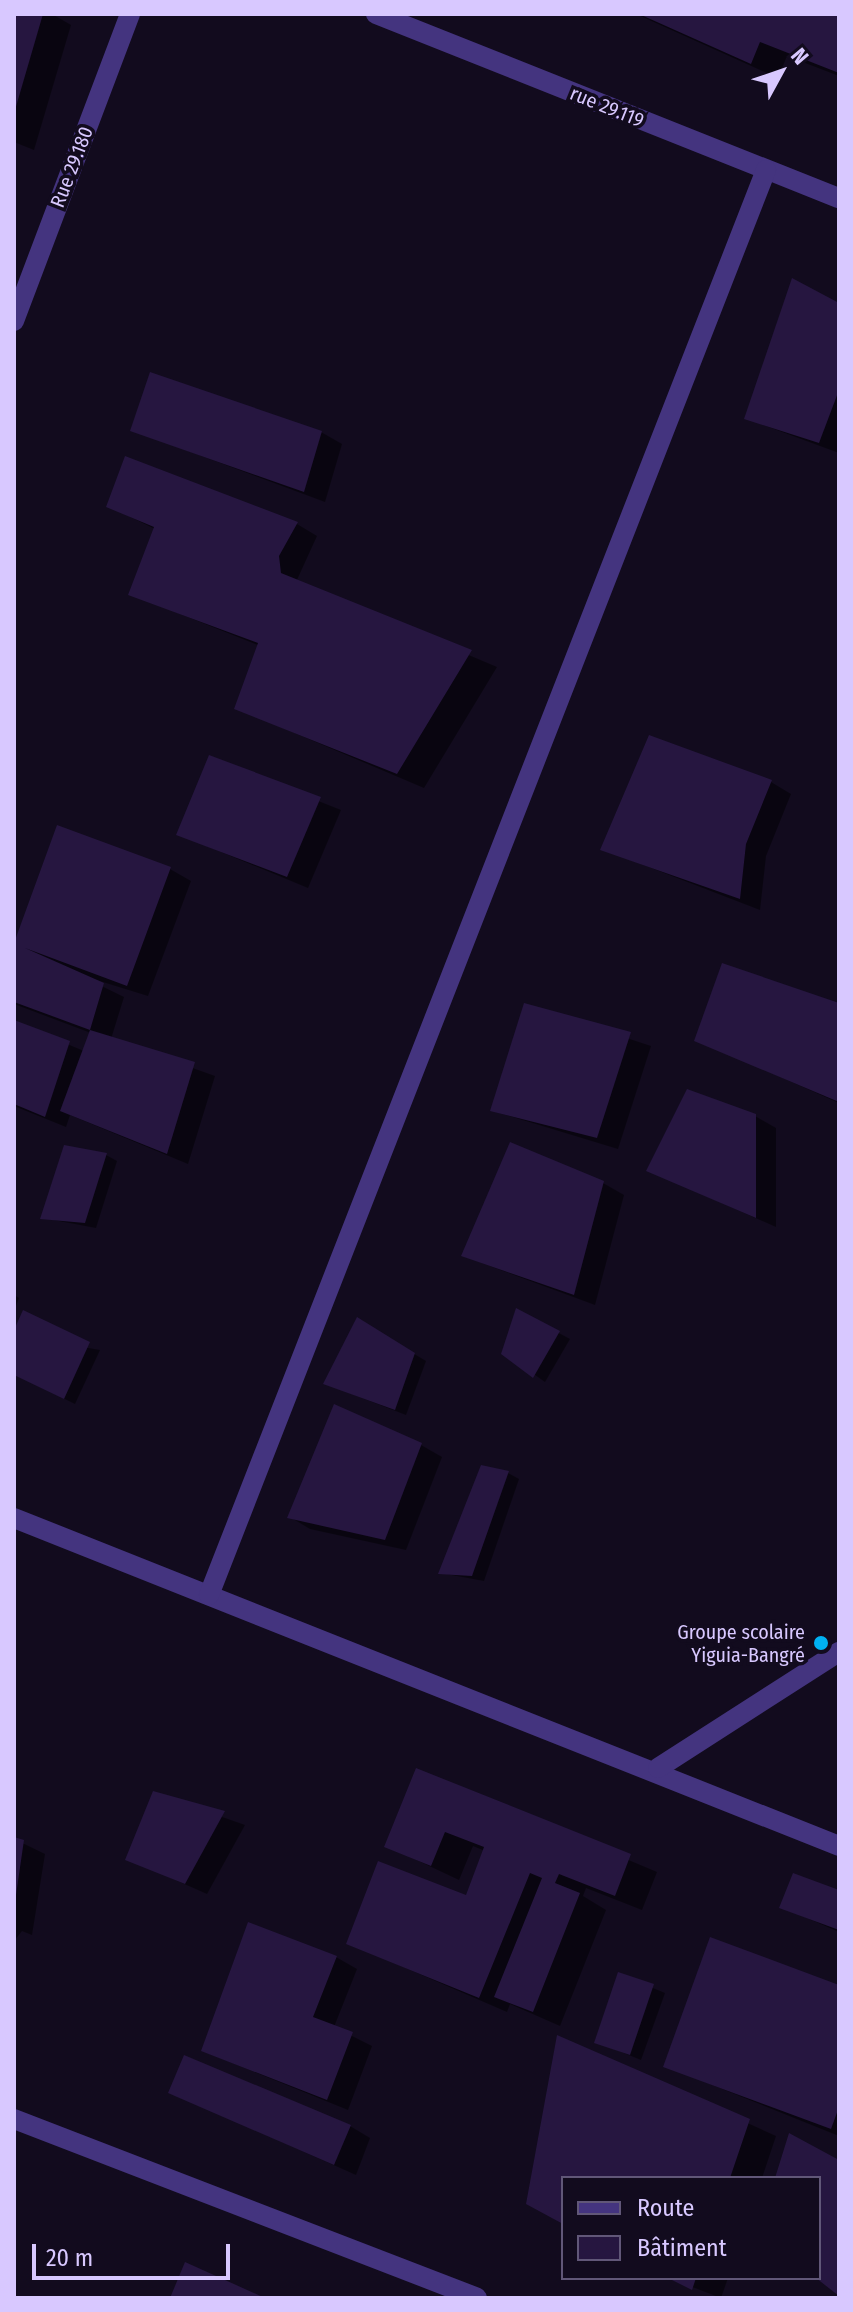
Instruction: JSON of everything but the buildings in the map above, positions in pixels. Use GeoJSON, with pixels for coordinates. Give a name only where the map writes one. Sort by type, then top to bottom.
{"type":"FeatureCollection","features":[{"type":"Feature","properties":{"kind":"street","name":"Rue 29.180"},"geometry":{"type":"LineString","coordinates":[[14,321],[130,14]]}},
{"type":"Feature","properties":{"kind":"street","name":"rue 29.119"},"geometry":{"type":"LineString","coordinates":[[376,14],[839,198]]}},
{"type":"Feature","properties":{"kind":"street"},"geometry":{"type":"LineString","coordinates":[[209,1595],[766,170]]}},
{"type":"Feature","properties":{"kind":"street"},"geometry":{"type":"LineString","coordinates":[[14,1518],[658,1768],[839,1846]]}},
{"type":"Feature","properties":{"kind":"street"},"geometry":{"type":"LineString","coordinates":[[658,1768],[839,1652]]}},
{"type":"Feature","properties":{"kind":"street"},"geometry":{"type":"LineString","coordinates":[[15,2121],[477,2298]]}},
{"type":"Feature","properties":{"kind":"place","name":"Groupe scolaire Yiguia-Bangré"},"geometry":{"type":"Point","coordinates":[821,1643]}}]}
